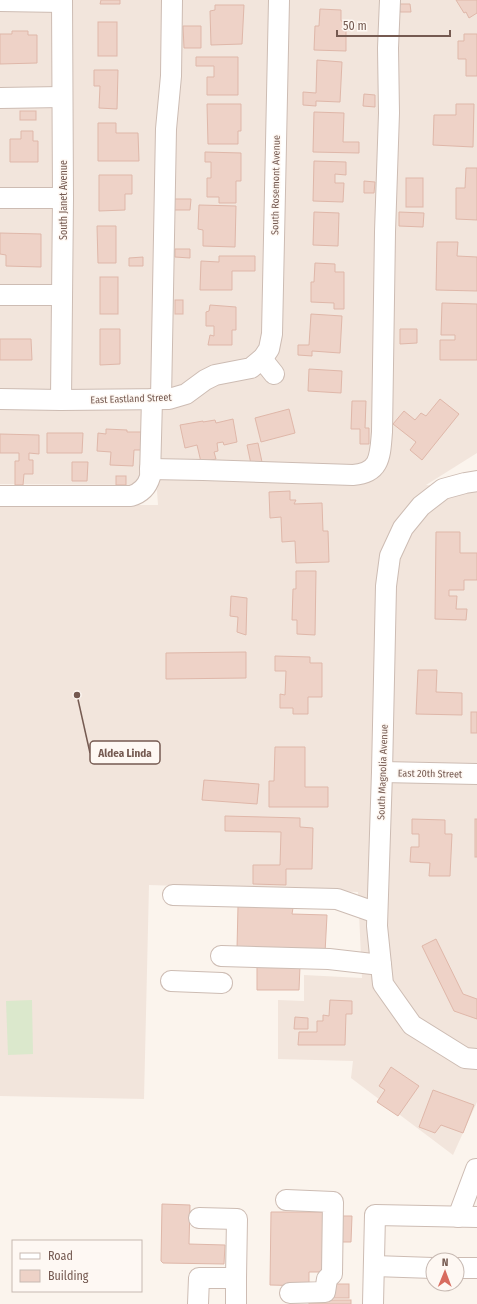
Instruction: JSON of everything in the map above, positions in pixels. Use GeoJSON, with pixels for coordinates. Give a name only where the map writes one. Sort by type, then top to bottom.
{"type":"FeatureCollection","features":[{"type":"Feature","properties":{"kind":"street"},"geometry":{"type":"LineString","coordinates":[[0,496],[131,496],[139,494],[148,484],[150,477],[157,399],[166,129],[171,76],[172,0]]}},
{"type":"Feature","properties":{"kind":"street","name":"South Rosemont Avenue"},"geometry":{"type":"LineString","coordinates":[[263,366],[272,334],[279,0]]}},
{"type":"Feature","properties":{"kind":"street"},"geometry":{"type":"LineString","coordinates":[[150,469],[353,475],[361,474],[376,466],[379,458],[382,432],[390,0]]}},
{"type":"Feature","properties":{"kind":"street"},"geometry":{"type":"LineString","coordinates":[[0,1],[62,1]]}},
{"type":"Feature","properties":{"kind":"street","name":"South Janet Avenue"},"geometry":{"type":"LineString","coordinates":[[61,400],[63,198],[62,1]]}},
{"type":"Feature","properties":{"kind":"street"},"geometry":{"type":"LineString","coordinates":[[0,98],[62,97]]}},
{"type":"Feature","properties":{"kind":"street"},"geometry":{"type":"LineString","coordinates":[[0,198],[63,198]]}},
{"type":"Feature","properties":{"kind":"street"},"geometry":{"type":"LineString","coordinates":[[0,295],[62,295]]}},
{"type":"Feature","properties":{"kind":"street","name":"East Eastland Street"},"geometry":{"type":"LineString","coordinates":[[0,399],[169,399],[186,394],[205,380],[216,375],[263,366]]}},
{"type":"Feature","properties":{"kind":"street","name":"South Magnolia Avenue"},"geometry":{"type":"LineString","coordinates":[[477,481],[443,489],[421,506],[403,528],[390,556],[386,586],[377,913],[383,984],[412,1026],[465,1058],[477,1059]]}},
{"type":"Feature","properties":{"kind":"street","name":"East 20th Street"},"geometry":{"type":"LineString","coordinates":[[382,772],[477,774]]}},
{"type":"Feature","properties":{"kind":"street"},"geometry":{"type":"LineString","coordinates":[[173,895],[337,899],[377,913]]}},
{"type":"Feature","properties":{"kind":"street"},"geometry":{"type":"LineString","coordinates":[[221,956],[329,959],[381,965]]}},
{"type":"Feature","properties":{"kind":"street"},"geometry":{"type":"LineString","coordinates":[[171,981],[222,983]]}},
{"type":"Feature","properties":{"kind":"street"},"geometry":{"type":"LineString","coordinates":[[373,1304],[375,1215],[468,1217],[477,1169]]}},
{"type":"Feature","properties":{"kind":"street"},"geometry":{"type":"LineString","coordinates":[[286,1200],[333,1202],[332,1274],[327,1279],[326,1292],[290,1293]]}},
{"type":"Feature","properties":{"kind":"street"},"geometry":{"type":"LineString","coordinates":[[199,1218],[236,1219],[236,1304]]}},
{"type":"Feature","properties":{"kind":"street"},"geometry":{"type":"LineString","coordinates":[[374,1266],[425,1268]]}},
{"type":"Feature","properties":{"kind":"street"},"geometry":{"type":"LineString","coordinates":[[465,1268],[477,1268]]}},
{"type":"Feature","properties":{"kind":"street"},"geometry":{"type":"LineString","coordinates":[[198,1304],[199,1278],[236,1278]]}},
{"type":"Feature","properties":{"kind":"shaded area"},"geometry":{"type":"Polygon","coordinates":[[[0,0],[477,0],[477,453],[426,485],[477,489],[477,1102],[453,1155],[351,1078],[353,1061],[278,1059],[278,1000],[304,1001],[304,975],[362,978],[358,892],[149,885],[144,1099],[0,1096],[0,505],[158,505],[158,480],[141,485],[0,484],[0,0]]]}},
{"type":"Feature","properties":{"kind":"green space"},"geometry":{"type":"Polygon","coordinates":[[[32,1000],[33,1054],[8,1055],[6,1001],[32,1000]]]}},
{"type":"Feature","properties":{"kind":"building"},"geometry":{"type":"Polygon","coordinates":[[[101,0],[120,0],[120,4],[100,4],[101,0]]]}},
{"type":"Feature","properties":{"kind":"building"},"geometry":{"type":"Polygon","coordinates":[[[456,0],[477,0],[477,13],[469,18],[456,0]]]}},
{"type":"Feature","properties":{"kind":"building"},"geometry":{"type":"Polygon","coordinates":[[[399,4],[410,4],[411,12],[400,12],[399,4]]]}},
{"type":"Feature","properties":{"kind":"building"},"geometry":{"type":"Polygon","coordinates":[[[215,5],[244,5],[242,44],[211,45],[210,11],[215,10],[215,5]]]}},
{"type":"Feature","properties":{"kind":"building"},"geometry":{"type":"Polygon","coordinates":[[[320,9],[341,10],[341,21],[346,21],[346,51],[314,50],[315,26],[319,26],[320,9]]]}},
{"type":"Feature","properties":{"kind":"building"},"geometry":{"type":"Polygon","coordinates":[[[98,22],[117,22],[117,56],[98,56],[98,22]]]}},
{"type":"Feature","properties":{"kind":"building"},"geometry":{"type":"Polygon","coordinates":[[[183,26],[201,26],[201,48],[184,48],[183,26]]]}},
{"type":"Feature","properties":{"kind":"building"},"geometry":{"type":"Polygon","coordinates":[[[12,31],[28,31],[28,35],[37,35],[37,63],[0,64],[0,34],[12,34],[12,31]]]}},
{"type":"Feature","properties":{"kind":"building"},"geometry":{"type":"Polygon","coordinates":[[[464,34],[477,34],[477,76],[466,76],[466,59],[458,59],[458,41],[464,41],[464,34]]]}},
{"type":"Feature","properties":{"kind":"building"},"geometry":{"type":"Polygon","coordinates":[[[196,57],[238,57],[238,95],[207,95],[207,77],[214,77],[214,66],[196,66],[196,57]]]}},
{"type":"Feature","properties":{"kind":"building"},"geometry":{"type":"Polygon","coordinates":[[[317,60],[342,62],[340,102],[316,101],[316,106],[303,105],[303,92],[316,93],[317,60]]]}},
{"type":"Feature","properties":{"kind":"building"},"geometry":{"type":"Polygon","coordinates":[[[94,70],[118,70],[117,109],[99,108],[100,86],[94,86],[94,70]]]}},
{"type":"Feature","properties":{"kind":"building"},"geometry":{"type":"Polygon","coordinates":[[[364,94],[375,95],[375,107],[363,106],[364,94]]]}},
{"type":"Feature","properties":{"kind":"building"},"geometry":{"type":"Polygon","coordinates":[[[207,104],[241,104],[241,131],[238,131],[238,144],[208,144],[207,104]]]}},
{"type":"Feature","properties":{"kind":"building"},"geometry":{"type":"Polygon","coordinates":[[[456,104],[474,104],[473,147],[433,145],[434,115],[456,115],[456,104]]]}},
{"type":"Feature","properties":{"kind":"building"},"geometry":{"type":"Polygon","coordinates":[[[20,111],[36,111],[36,120],[20,120],[20,111]]]}},
{"type":"Feature","properties":{"kind":"building"},"geometry":{"type":"Polygon","coordinates":[[[314,112],[344,113],[343,142],[359,142],[359,153],[313,152],[314,112]]]}},
{"type":"Feature","properties":{"kind":"building"},"geometry":{"type":"Polygon","coordinates":[[[98,123],[116,123],[116,133],[138,133],[139,161],[98,161],[98,123]]]}},
{"type":"Feature","properties":{"kind":"building"},"geometry":{"type":"Polygon","coordinates":[[[21,131],[33,131],[33,141],[38,141],[38,162],[10,162],[10,139],[21,139],[21,131]]]}},
{"type":"Feature","properties":{"kind":"building"},"geometry":{"type":"Polygon","coordinates":[[[205,152],[241,153],[241,181],[236,181],[236,203],[219,203],[219,197],[207,197],[207,178],[211,178],[211,162],[205,162],[205,152]]]}},
{"type":"Feature","properties":{"kind":"building"},"geometry":{"type":"Polygon","coordinates":[[[314,161],[346,162],[346,175],[335,174],[335,183],[344,183],[343,202],[313,201],[314,161]]]}},
{"type":"Feature","properties":{"kind":"building"},"geometry":{"type":"Polygon","coordinates":[[[466,168],[477,168],[477,220],[456,219],[456,188],[465,188],[466,168]]]}},
{"type":"Feature","properties":{"kind":"building"},"geometry":{"type":"Polygon","coordinates":[[[99,175],[132,175],[132,194],[125,194],[125,210],[99,211],[99,175]]]}},
{"type":"Feature","properties":{"kind":"building"},"geometry":{"type":"Polygon","coordinates":[[[406,178],[423,178],[423,207],[406,207],[406,178]]]}},
{"type":"Feature","properties":{"kind":"building"},"geometry":{"type":"Polygon","coordinates":[[[364,181],[375,182],[374,193],[364,193],[364,181]]]}},
{"type":"Feature","properties":{"kind":"building"},"geometry":{"type":"Polygon","coordinates":[[[172,199],[191,199],[190,210],[172,210],[172,199]]]}},
{"type":"Feature","properties":{"kind":"building"},"geometry":{"type":"Polygon","coordinates":[[[199,205],[236,206],[235,247],[203,246],[203,230],[198,229],[199,205]]]}},
{"type":"Feature","properties":{"kind":"building"},"geometry":{"type":"Polygon","coordinates":[[[314,212],[339,213],[338,246],[313,245],[314,212]]]}},
{"type":"Feature","properties":{"kind":"building"},"geometry":{"type":"Polygon","coordinates":[[[399,212],[424,213],[423,227],[399,226],[399,212]]]}},
{"type":"Feature","properties":{"kind":"building"},"geometry":{"type":"Polygon","coordinates":[[[97,226],[116,226],[116,263],[98,263],[97,226]]]}},
{"type":"Feature","properties":{"kind":"building"},"geometry":{"type":"Polygon","coordinates":[[[0,233],[41,234],[41,267],[6,266],[6,255],[0,254],[0,233]]]}},
{"type":"Feature","properties":{"kind":"building"},"geometry":{"type":"Polygon","coordinates":[[[437,242],[458,242],[457,256],[477,257],[477,291],[436,290],[437,242]]]}},
{"type":"Feature","properties":{"kind":"building"},"geometry":{"type":"Polygon","coordinates":[[[175,249],[190,249],[190,258],[175,257],[175,249]]]}},
{"type":"Feature","properties":{"kind":"building"},"geometry":{"type":"Polygon","coordinates":[[[219,256],[255,256],[255,271],[232,271],[232,290],[200,290],[201,261],[219,262],[219,256]]]}},
{"type":"Feature","properties":{"kind":"building"},"geometry":{"type":"Polygon","coordinates":[[[143,257],[143,266],[129,266],[129,258],[143,257]]]}},
{"type":"Feature","properties":{"kind":"building"},"geometry":{"type":"Polygon","coordinates":[[[315,263],[335,264],[335,272],[344,272],[344,309],[334,309],[334,303],[311,302],[311,282],[314,282],[315,263]]]}},
{"type":"Feature","properties":{"kind":"building"},"geometry":{"type":"Polygon","coordinates":[[[100,277],[118,277],[118,314],[100,314],[100,277]]]}},
{"type":"Feature","properties":{"kind":"building"},"geometry":{"type":"Polygon","coordinates":[[[175,300],[183,300],[183,314],[175,314],[175,300]]]}},
{"type":"Feature","properties":{"kind":"building"},"geometry":{"type":"Polygon","coordinates":[[[442,303],[477,304],[477,360],[440,360],[440,340],[455,340],[455,335],[441,335],[442,303]]]}},
{"type":"Feature","properties":{"kind":"building"},"geometry":{"type":"Polygon","coordinates":[[[210,305],[236,307],[236,330],[232,330],[232,345],[208,345],[210,335],[214,336],[214,326],[206,326],[206,312],[209,311],[210,305]]]}},
{"type":"Feature","properties":{"kind":"building"},"geometry":{"type":"Polygon","coordinates":[[[311,314],[342,316],[340,353],[312,351],[312,356],[298,355],[298,345],[309,345],[311,314]]]}},
{"type":"Feature","properties":{"kind":"building"},"geometry":{"type":"Polygon","coordinates":[[[100,329],[120,329],[120,364],[100,365],[100,329]]]}},
{"type":"Feature","properties":{"kind":"building"},"geometry":{"type":"Polygon","coordinates":[[[400,329],[417,329],[417,343],[400,344],[400,329]]]}},
{"type":"Feature","properties":{"kind":"building"},"geometry":{"type":"Polygon","coordinates":[[[0,339],[31,339],[32,360],[0,360],[0,339]]]}},
{"type":"Feature","properties":{"kind":"building"},"geometry":{"type":"Polygon","coordinates":[[[309,369],[342,371],[341,393],[308,391],[309,369]]]}},
{"type":"Feature","properties":{"kind":"building"},"geometry":{"type":"Polygon","coordinates":[[[440,399],[459,414],[422,460],[410,450],[416,442],[393,424],[404,411],[415,420],[421,413],[426,416],[440,399]]]}},
{"type":"Feature","properties":{"kind":"building"},"geometry":{"type":"Polygon","coordinates":[[[352,401],[366,401],[365,428],[369,428],[369,444],[360,444],[360,429],[351,429],[352,401]]]}},
{"type":"Feature","properties":{"kind":"building"},"geometry":{"type":"Polygon","coordinates":[[[289,409],[295,433],[261,442],[255,418],[289,409]]]}},
{"type":"Feature","properties":{"kind":"building"},"geometry":{"type":"Polygon","coordinates":[[[233,419],[237,442],[224,445],[223,442],[217,443],[218,451],[214,452],[216,459],[201,462],[197,445],[185,448],[180,425],[215,420],[216,423],[233,419]]]}},
{"type":"Feature","properties":{"kind":"building"},"geometry":{"type":"Polygon","coordinates":[[[106,429],[141,432],[141,450],[134,450],[133,466],[110,465],[111,452],[97,451],[98,433],[106,434],[106,429]]]}},
{"type":"Feature","properties":{"kind":"building"},"geometry":{"type":"Polygon","coordinates":[[[47,433],[83,433],[82,453],[47,453],[47,433]]]}},
{"type":"Feature","properties":{"kind":"building"},"geometry":{"type":"Polygon","coordinates":[[[0,434],[39,435],[39,454],[29,453],[29,460],[33,460],[33,474],[24,474],[23,485],[15,485],[15,461],[19,461],[19,453],[0,453],[0,434]]]}},
{"type":"Feature","properties":{"kind":"building"},"geometry":{"type":"Polygon","coordinates":[[[258,443],[262,462],[251,464],[247,445],[258,443]]]}},
{"type":"Feature","properties":{"kind":"building"},"geometry":{"type":"Polygon","coordinates":[[[72,462],[88,462],[87,481],[72,481],[72,462]]]}},
{"type":"Feature","properties":{"kind":"building"},"geometry":{"type":"Polygon","coordinates":[[[116,476],[126,476],[126,485],[116,485],[116,476]]]}},
{"type":"Feature","properties":{"kind":"building"},"geometry":{"type":"Polygon","coordinates":[[[290,491],[290,500],[296,500],[294,504],[322,503],[323,531],[328,531],[329,562],[296,563],[295,541],[282,542],[281,517],[270,518],[269,492],[290,491]]]}},
{"type":"Feature","properties":{"kind":"building"},"geometry":{"type":"Polygon","coordinates":[[[436,532],[460,532],[460,553],[477,553],[477,580],[464,580],[464,590],[449,590],[449,596],[457,596],[456,609],[467,609],[466,620],[435,619],[436,532]]]}},
{"type":"Feature","properties":{"kind":"building"},"geometry":{"type":"Polygon","coordinates":[[[296,571],[316,571],[315,635],[297,634],[297,620],[292,620],[293,589],[296,589],[296,571]]]}},
{"type":"Feature","properties":{"kind":"building"},"geometry":{"type":"Polygon","coordinates":[[[231,596],[247,598],[246,635],[237,632],[238,617],[230,616],[231,596]]]}},
{"type":"Feature","properties":{"kind":"building"},"geometry":{"type":"Polygon","coordinates":[[[246,652],[246,678],[166,679],[166,653],[246,652]]]}},
{"type":"Feature","properties":{"kind":"building"},"geometry":{"type":"Polygon","coordinates":[[[275,656],[310,657],[310,663],[322,663],[322,697],[308,697],[308,714],[293,714],[293,708],[280,708],[280,694],[285,695],[286,671],[275,671],[275,656]]]}},
{"type":"Feature","properties":{"kind":"building"},"geometry":{"type":"Polygon","coordinates":[[[418,670],[437,670],[436,692],[462,693],[462,715],[416,714],[418,670]]]}},
{"type":"Feature","properties":{"kind":"building"},"geometry":{"type":"Polygon","coordinates":[[[471,712],[477,712],[477,733],[471,733],[471,712]]]}},
{"type":"Feature","properties":{"kind":"building"},"geometry":{"type":"Polygon","coordinates":[[[275,747],[305,747],[305,787],[328,787],[328,807],[269,807],[269,781],[274,781],[275,747]]]}},
{"type":"Feature","properties":{"kind":"building"},"geometry":{"type":"Polygon","coordinates":[[[204,780],[259,784],[257,804],[202,800],[204,780]]]}},
{"type":"Feature","properties":{"kind":"building"},"geometry":{"type":"Polygon","coordinates":[[[225,816],[300,818],[300,827],[313,828],[312,869],[286,869],[286,885],[253,884],[253,865],[280,865],[281,832],[225,831],[225,816]]]}},
{"type":"Feature","properties":{"kind":"building"},"geometry":{"type":"Polygon","coordinates":[[[412,819],[445,820],[445,834],[452,834],[450,876],[429,876],[430,863],[410,862],[411,847],[419,847],[419,834],[412,834],[412,819]]]}},
{"type":"Feature","properties":{"kind":"building"},"geometry":{"type":"Polygon","coordinates":[[[475,819],[477,819],[477,857],[475,857],[475,819]]]}},
{"type":"Feature","properties":{"kind":"building"},"geometry":{"type":"Polygon","coordinates":[[[238,906],[293,908],[292,914],[327,915],[325,953],[237,949],[238,906]]]}},
{"type":"Feature","properties":{"kind":"building"},"geometry":{"type":"Polygon","coordinates":[[[436,939],[463,994],[477,999],[477,1019],[454,1011],[422,946],[436,939]]]}},
{"type":"Feature","properties":{"kind":"building"},"geometry":{"type":"Polygon","coordinates":[[[257,960],[300,966],[299,990],[257,990],[257,960]]]}},
{"type":"Feature","properties":{"kind":"building"},"geometry":{"type":"Polygon","coordinates":[[[330,1000],[352,1001],[352,1014],[346,1014],[345,1045],[298,1045],[299,1032],[317,1032],[317,1021],[323,1021],[323,1015],[329,1016],[330,1000]]]}},
{"type":"Feature","properties":{"kind":"building"},"geometry":{"type":"Polygon","coordinates":[[[295,1017],[308,1018],[308,1029],[294,1029],[295,1017]]]}},
{"type":"Feature","properties":{"kind":"building"},"geometry":{"type":"Polygon","coordinates":[[[391,1067],[419,1086],[398,1116],[377,1102],[385,1090],[379,1086],[391,1067]]]}},
{"type":"Feature","properties":{"kind":"building"},"geometry":{"type":"Polygon","coordinates":[[[433,1090],[474,1105],[463,1133],[441,1125],[435,1133],[419,1127],[433,1090]]]}},
{"type":"Feature","properties":{"kind":"building"},"geometry":{"type":"Polygon","coordinates":[[[162,1204],[190,1205],[189,1244],[225,1245],[224,1264],[163,1263],[161,1261],[162,1204]]]}},
{"type":"Feature","properties":{"kind":"building"},"geometry":{"type":"Polygon","coordinates":[[[271,1212],[329,1212],[329,1272],[309,1272],[309,1286],[270,1285],[271,1212]]]}},
{"type":"Feature","properties":{"kind":"building"},"geometry":{"type":"Polygon","coordinates":[[[341,1216],[352,1216],[351,1242],[340,1242],[341,1216]]]}},
{"type":"Feature","properties":{"kind":"building"},"geometry":{"type":"Polygon","coordinates":[[[331,1284],[349,1284],[349,1298],[331,1298],[331,1284]]]}},
{"type":"Feature","properties":{"kind":"building"},"geometry":{"type":"Polygon","coordinates":[[[309,1300],[351,1300],[351,1304],[309,1304],[309,1300]]]}},
{"type":"Feature","properties":{"kind":"place","name":"Aldea Linda"},"geometry":{"type":"Point","coordinates":[77,695]}}]}
